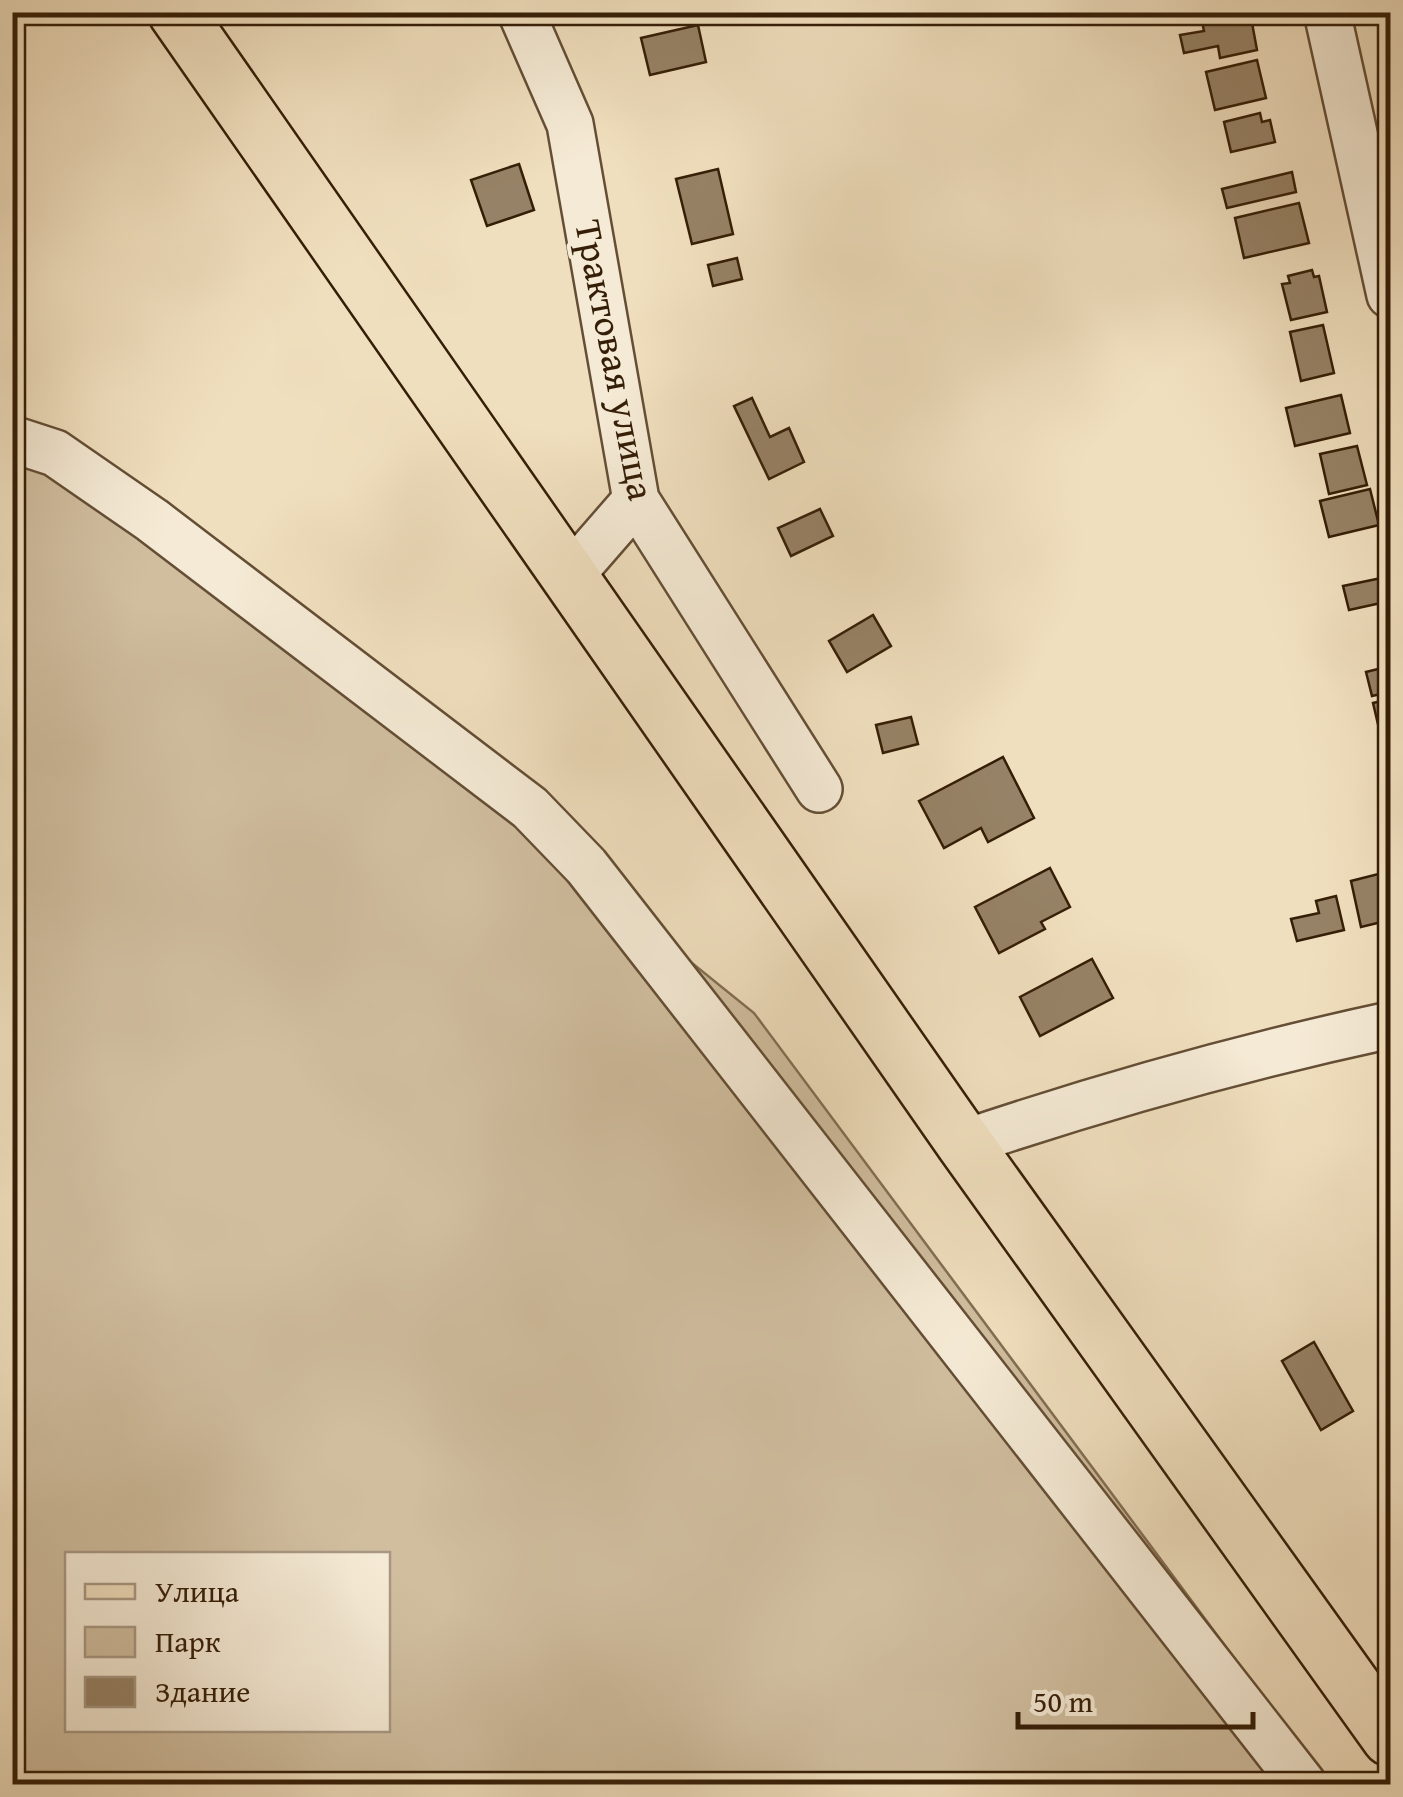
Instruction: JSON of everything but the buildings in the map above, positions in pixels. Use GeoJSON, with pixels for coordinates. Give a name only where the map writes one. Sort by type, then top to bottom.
{"type":"FeatureCollection","features":[{"type":"Feature","properties":{"kind":"main road"},"geometry":{"type":"LineString","coordinates":[[176,12],[964,1144],[1390,1738]]}},
{"type":"Feature","properties":{"kind":"street","name":"Трактовая улица"},"geometry":{"type":"LineString","coordinates":[[521,12],[570,124],[636,500],[820,789]]}},
{"type":"Feature","properties":{"kind":"street"},"geometry":{"type":"LineString","coordinates":[[1327,12],[1390,295]]}},
{"type":"Feature","properties":{"kind":"street"},"geometry":{"type":"LineString","coordinates":[[12,439],[55,453],[152,520],[530,808],[586,866],[1303,1784]]}},
{"type":"Feature","properties":{"kind":"street"},"geometry":{"type":"LineString","coordinates":[[569,577],[636,500]]}},
{"type":"Feature","properties":{"kind":"street"},"geometry":{"type":"LineString","coordinates":[[964,1144],[1089,1101],[1390,1025]]}},
{"type":"Feature","properties":{"kind":"green space"},"geometry":{"type":"Polygon","coordinates":[[[12,414],[754,1013],[1328,1784],[13,1784],[12,414]]]}}]}
